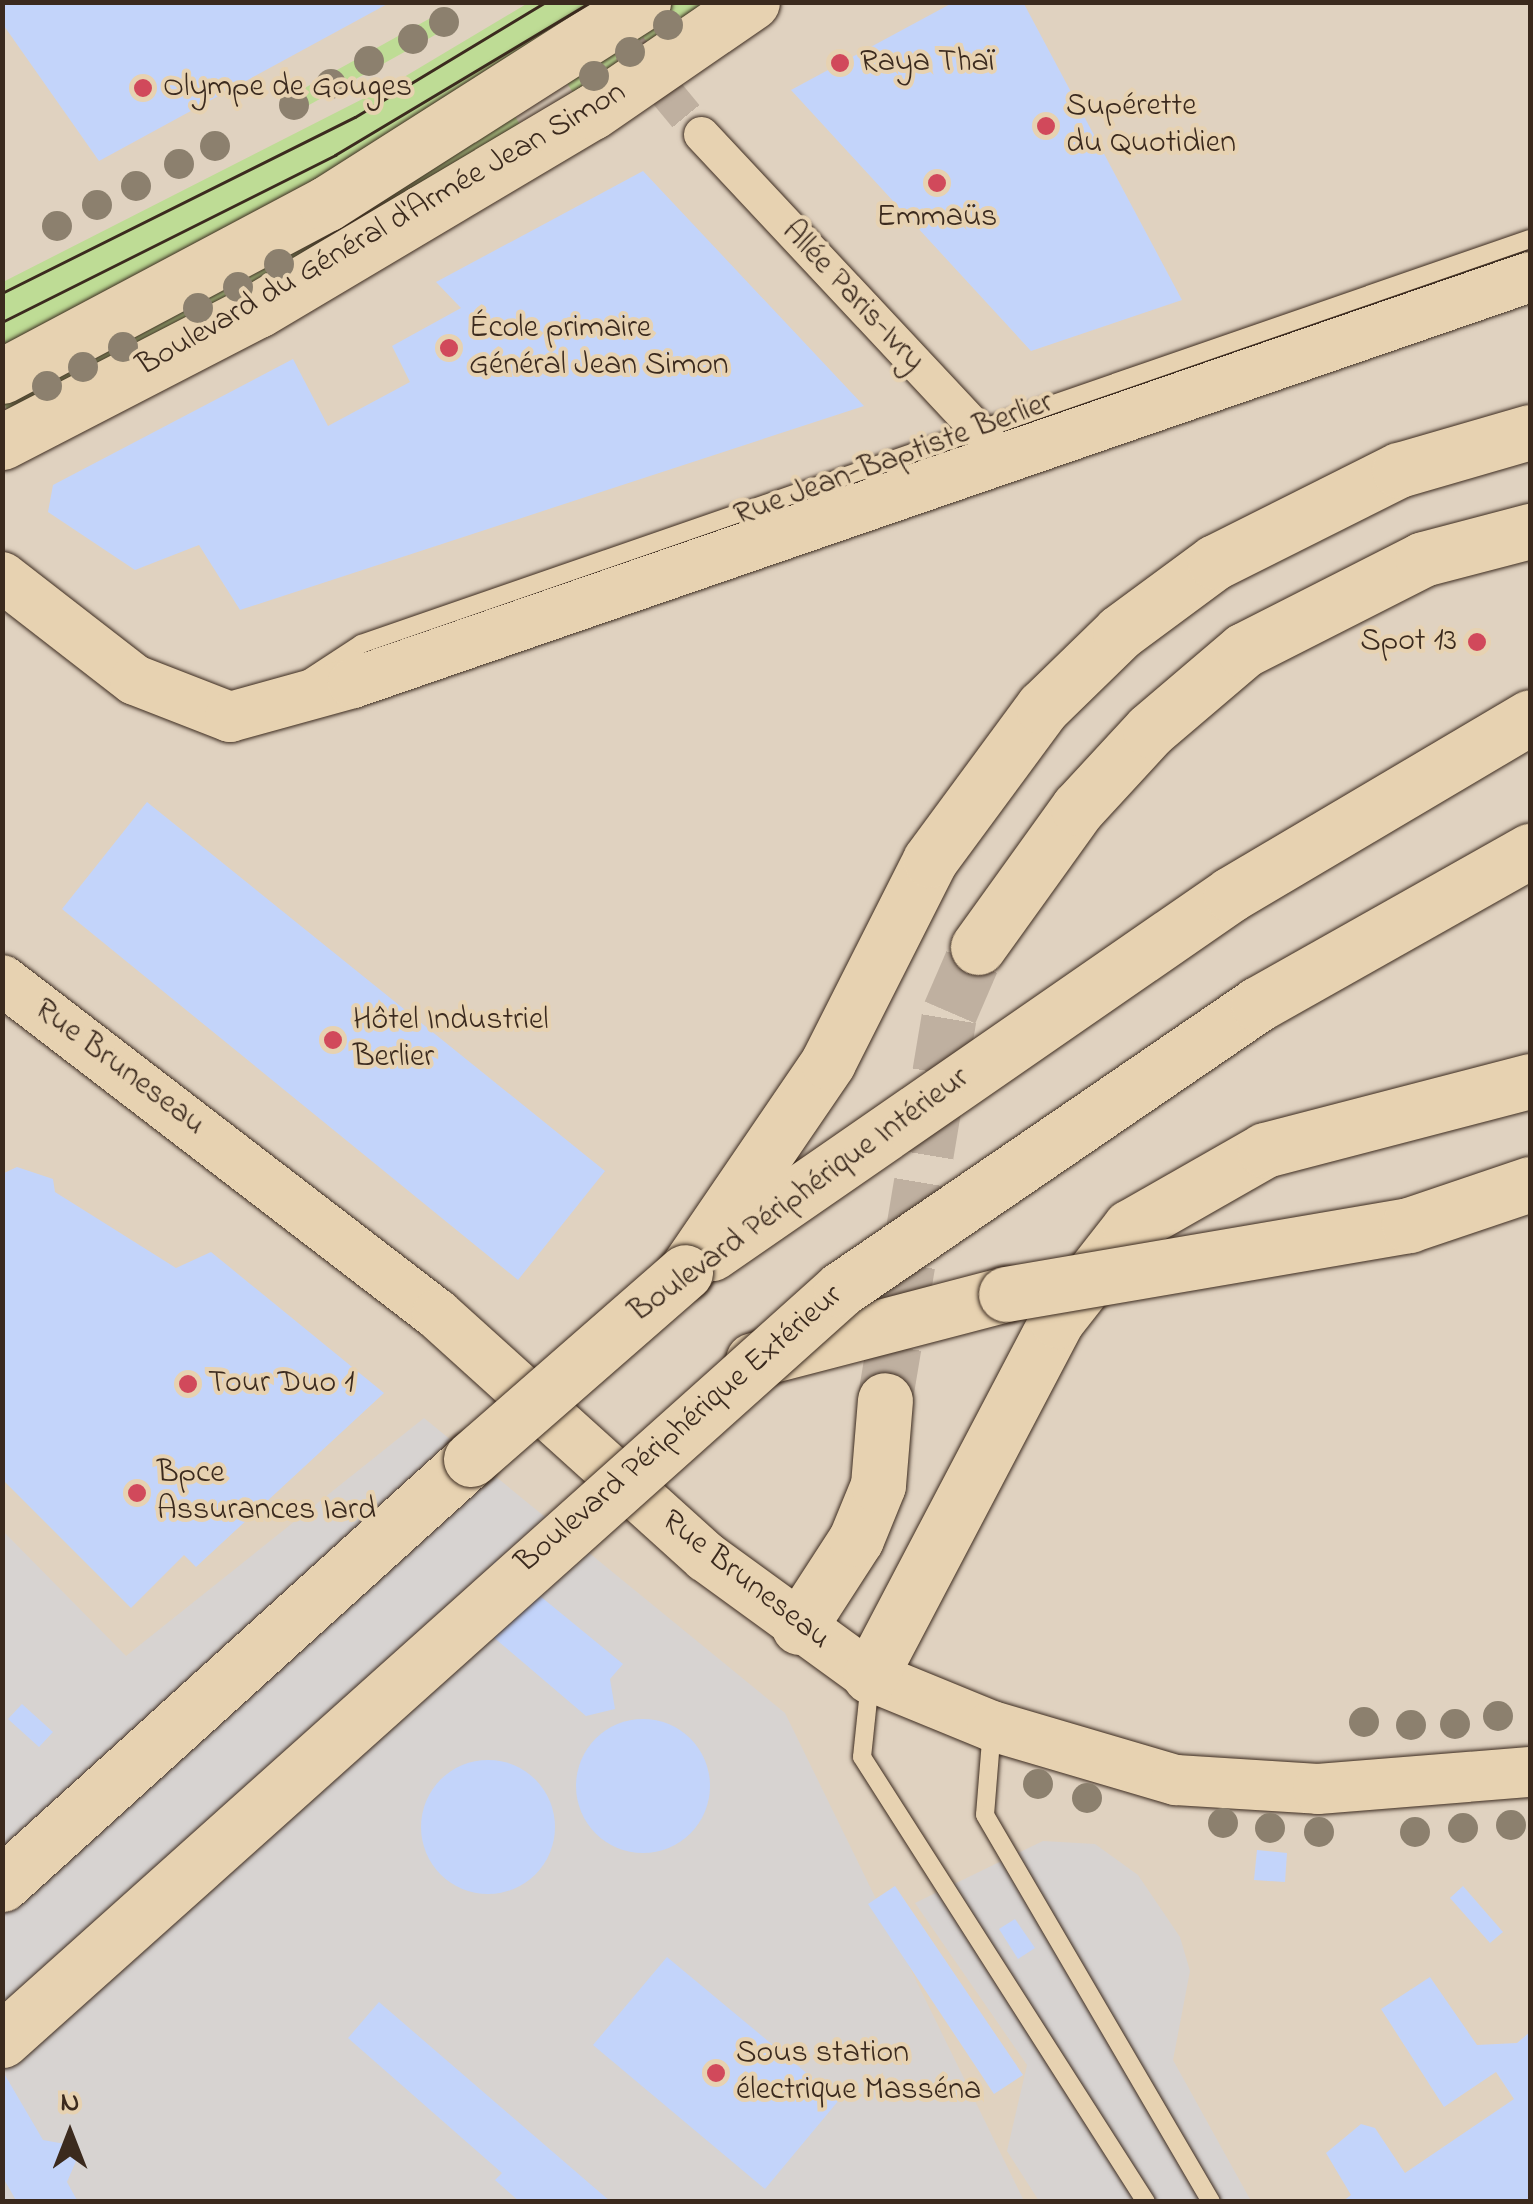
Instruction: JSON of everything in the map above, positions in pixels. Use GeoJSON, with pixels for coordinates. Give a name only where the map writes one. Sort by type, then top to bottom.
{"type":"FeatureCollection","features":[{"type":"Feature","properties":{"kind":"main road","name":"Boulevard du Général d'Armée Jean Simon"},"geometry":{"type":"LineString","coordinates":[[2,376],[343,194],[643,2]]}},
{"type":"Feature","properties":{"kind":"main road","name":"Boulevard du Général d'Armée Jean Simon"},"geometry":{"type":"LineString","coordinates":[[2,442],[258,310],[592,112],[752,2]]}},
{"type":"Feature","properties":{"kind":"main road","name":"Rue Jean-Baptiste Berlier"},"geometry":{"type":"LineString","coordinates":[[2,577],[183,705],[230,717],[272,708],[991,444],[1530,277]]}},
{"type":"Feature","properties":{"kind":"main road"},"geometry":{"type":"LineString","coordinates":[[685,1272],[828,1062],[930,860],[1043,708],[1120,632],[1231,553],[1399,470],[1530,432]]}},
{"type":"Feature","properties":{"kind":"main road"},"geometry":{"type":"LineString","coordinates":[[978,947],[1078,808],[1150,730],[1244,650],[1424,559],[1530,531]]}},
{"type":"Feature","properties":{"kind":"main road","name":"Boulevard Périphérique Intérieur"},"geometry":{"type":"LineString","coordinates":[[2,1884],[685,1272],[1055,1010],[1530,716]]}},
{"type":"Feature","properties":{"kind":"main road","name":"Boulevard Périphérique Extérieur"},"geometry":{"type":"LineString","coordinates":[[2,2040],[750,1361],[950,1212],[1258,1004],[1530,851]]}},
{"type":"Feature","properties":{"kind":"main road","name":"Rue Bruneseau"},"geometry":{"type":"LineString","coordinates":[[2,980],[437,1314],[706,1558],[870,1676],[992,1726],[1176,1780],[1318,1789],[1530,1772]]}},
{"type":"Feature","properties":{"kind":"main road"},"geometry":{"type":"LineString","coordinates":[[870,1676],[1096,1262],[1208,1176],[1352,1128],[1530,1081]]}},
{"type":"Feature","properties":{"kind":"main road"},"geometry":{"type":"LineString","coordinates":[[750,1361],[1006,1294],[1408,1226],[1530,1184]]}},
{"type":"Feature","properties":{"kind":"main road"},"geometry":{"type":"LineString","coordinates":[[799,1628],[878,1485],[885,1400]]}},
{"type":"Feature","properties":{"kind":"street","name":"Allée Paris-Ivry"},"geometry":{"type":"LineString","coordinates":[[701,134],[991,444]]}},
{"type":"Feature","properties":{"kind":"lane","name":"Rue Jean-Baptiste Berlier"},"geometry":{"type":"LineString","coordinates":[[991,444],[1530,239]]}},
{"type":"Feature","properties":{"kind":"lane"},"geometry":{"type":"LineString","coordinates":[[870,1676],[862,1757],[1146,2202]]}},
{"type":"Feature","properties":{"kind":"lane"},"geometry":{"type":"LineString","coordinates":[[992,1726],[985,1815],[1211,2202]]}},
{"type":"Feature","properties":{"kind":"shaded area"},"geometry":{"type":"Polygon","coordinates":[[[424,1418],[785,1713],[1024,2201],[3,2201],[2,1530],[126,1656],[424,1418]]]}},
{"type":"Feature","properties":{"kind":"shaded area"},"geometry":{"type":"Polygon","coordinates":[[[1043,1841],[1095,1844],[1138,1875],[1180,1937],[1190,1971],[1173,2060],[1251,2201],[1039,2201],[1007,2151],[1027,2065],[915,1903],[1043,1841]]]}},
{"type":"Feature","properties":{"kind":"green space"},"geometry":{"type":"Polygon","coordinates":[[[528,3],[608,3],[418,126],[3,350],[3,282],[394,83],[528,3]]]}},
{"type":"Feature","properties":{"kind":"green space"},"geometry":{"type":"Polygon","coordinates":[[[675,3],[719,3],[577,99],[565,80],[675,3]]]}},
{"type":"Feature","properties":{"kind":"green space"},"geometry":{"type":"Polygon","coordinates":[[[445,10],[453,25],[291,115],[283,100],[445,10]]]}},
{"type":"Feature","properties":{"kind":"green space"},"geometry":{"type":"Polygon","coordinates":[[[513,113],[525,133],[11,419],[3,400],[513,113]]]}},
{"type":"Feature","properties":{"kind":"building","name":"Olympe de Gouges"},"geometry":{"type":"Polygon","coordinates":[[[2,2],[391,2],[99,161],[2,23],[2,2]]]}},
{"type":"Feature","properties":{"kind":"building"},"geometry":{"type":"Polygon","coordinates":[[[954,2],[1023,2],[1182,300],[1031,351],[791,90],[954,2]]]}},
{"type":"Feature","properties":{"kind":"building"},"geometry":{"type":"Polygon","coordinates":[[[643,171],[864,406],[240,610],[199,545],[135,570],[48,512],[53,485],[293,359],[328,426],[410,382],[392,346],[461,308],[436,282],[643,171]]]}},
{"type":"Feature","properties":{"kind":"building","name":"Hôtel Industriel Berlier"},"geometry":{"type":"Polygon","coordinates":[[[147,802],[605,1171],[518,1280],[62,909],[147,802]]]}},
{"type":"Feature","properties":{"kind":"building","name":"Tour Duo 1"},"geometry":{"type":"Polygon","coordinates":[[[17,1167],[53,1179],[55,1192],[176,1268],[211,1252],[384,1393],[196,1567],[184,1555],[131,1608],[2,1479],[2,1174],[17,1167]]]}},
{"type":"Feature","properties":{"kind":"building"},"geometry":{"type":"Polygon","coordinates":[[[496,1560],[623,1664],[610,1679],[615,1709],[586,1716],[458,1607],[496,1560]]]}},
{"type":"Feature","properties":{"kind":"building"},"geometry":{"type":"Polygon","coordinates":[[[22,1704],[53,1732],[39,1747],[8,1719],[22,1704]]]}},
{"type":"Feature","properties":{"kind":"building"},"geometry":{"type":"Polygon","coordinates":[[[643,1719],[669,1724],[690,1739],[705,1760],[710,1786],[705,1812],[690,1833],[669,1848],[643,1853],[617,1848],[596,1833],[581,1812],[576,1786],[581,1760],[596,1739],[617,1724],[643,1719]]]}},
{"type":"Feature","properties":{"kind":"building"},"geometry":{"type":"Polygon","coordinates":[[[488,1760],[514,1765],[535,1780],[550,1801],[555,1827],[550,1853],[535,1874],[514,1889],[488,1894],[462,1889],[441,1874],[426,1853],[421,1827],[426,1801],[441,1780],[462,1765],[488,1760]]]}},
{"type":"Feature","properties":{"kind":"building"},"geometry":{"type":"Polygon","coordinates":[[[1257,1850],[1287,1853],[1285,1882],[1254,1880],[1257,1850]]]}},
{"type":"Feature","properties":{"kind":"building"},"geometry":{"type":"Polygon","coordinates":[[[895,1886],[1023,2075],[994,2094],[868,1904],[895,1886]]]}},
{"type":"Feature","properties":{"kind":"building"},"geometry":{"type":"Polygon","coordinates":[[[1463,1886],[1503,1932],[1490,1943],[1450,1898],[1463,1886]]]}},
{"type":"Feature","properties":{"kind":"building"},"geometry":{"type":"Polygon","coordinates":[[[1015,1919],[1035,1948],[1018,1959],[999,1929],[1015,1919]]]}},
{"type":"Feature","properties":{"kind":"building","name":"Sous station électrique Masséna"},"geometry":{"type":"Polygon","coordinates":[[[667,1957],[839,2100],[765,2189],[593,2045],[667,1957]]]}},
{"type":"Feature","properties":{"kind":"building"},"geometry":{"type":"Polygon","coordinates":[[[1430,1977],[1477,2045],[1517,2043],[1530,2032],[1530,2202],[1342,2202],[1351,2195],[1326,2153],[1361,2124],[1375,2128],[1405,2173],[1514,2099],[1496,2072],[1444,2107],[1381,2009],[1430,1977]]]}},
{"type":"Feature","properties":{"kind":"building"},"geometry":{"type":"Polygon","coordinates":[[[379,2002],[611,2202],[520,2202],[495,2180],[502,2173],[348,2038],[379,2002]]]}},
{"type":"Feature","properties":{"kind":"building"},"geometry":{"type":"Polygon","coordinates":[[[2,2070],[43,2140],[65,2144],[76,2161],[67,2182],[78,2202],[17,2202],[2,2176],[2,2070]]]}},
{"type":"Feature","properties":{"kind":"tunnel"},"geometry":{"type":"LineString","coordinates":[[596,7],[701,134]]}},
{"type":"Feature","properties":{"kind":"tunnel"},"geometry":{"type":"LineString","coordinates":[[885,1400],[950,1012],[978,947]]}},
{"type":"Feature","properties":{"kind":"tram line"},"geometry":{"type":"LineString","coordinates":[[2,293],[355,117],[546,2]]}},
{"type":"Feature","properties":{"kind":"tram line"},"geometry":{"type":"LineString","coordinates":[[2,322],[335,155],[591,2]]}},
{"type":"Feature","properties":{"kind":"place","name":"Raya Thaï"},"geometry":{"type":"Point","coordinates":[840,63]}},
{"type":"Feature","properties":{"kind":"place","name":"Olympe de Gouges"},"geometry":{"type":"Point","coordinates":[143,88]}},
{"type":"Feature","properties":{"kind":"place","name":"Supérette du Quotidien"},"geometry":{"type":"Point","coordinates":[1046,126]}},
{"type":"Feature","properties":{"kind":"place","name":"Emmaüs"},"geometry":{"type":"Point","coordinates":[937,183]}},
{"type":"Feature","properties":{"kind":"place","name":"École primaire Général Jean Simon"},"geometry":{"type":"Point","coordinates":[449,348]}},
{"type":"Feature","properties":{"kind":"place","name":"Spot 13"},"geometry":{"type":"Point","coordinates":[1477,642]}},
{"type":"Feature","properties":{"kind":"place","name":"Hôtel Industriel Berlier"},"geometry":{"type":"Point","coordinates":[333,1040]}},
{"type":"Feature","properties":{"kind":"place","name":"Tour Duo 1"},"geometry":{"type":"Point","coordinates":[188,1384]}},
{"type":"Feature","properties":{"kind":"place","name":"Bpce Assurances Iard"},"geometry":{"type":"Point","coordinates":[137,1493]}},
{"type":"Feature","properties":{"kind":"place","name":"Sous station électrique Masséna"},"geometry":{"type":"Point","coordinates":[716,2073]}}]}
